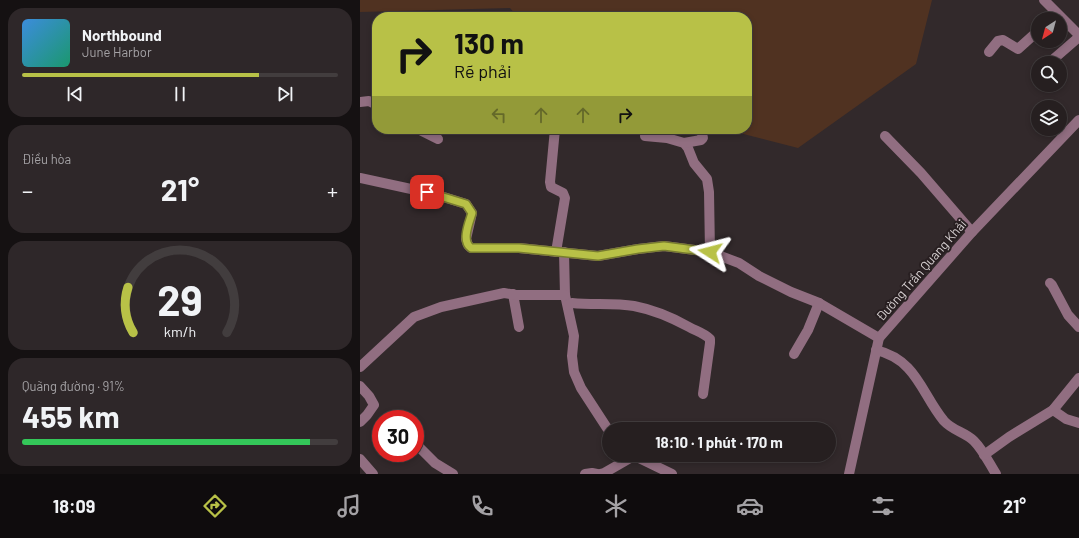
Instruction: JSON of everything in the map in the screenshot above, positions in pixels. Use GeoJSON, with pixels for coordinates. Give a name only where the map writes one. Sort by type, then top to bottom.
{"type":"FeatureCollection","features":[{"type":"Feature","properties":{"kind":"street"},"geometry":{"type":"LineString","coordinates":[[1044,0],[1052,12]]}},
{"type":"Feature","properties":{"kind":"street"},"geometry":{"type":"LineString","coordinates":[[1056,56],[1079,36],[1067,26]]}},
{"type":"Feature","properties":{"kind":"street"},"geometry":{"type":"LineString","coordinates":[[988,52],[998,41],[1005,39],[1018,49],[1031,37]]}},
{"type":"Feature","properties":{"kind":"street"},"geometry":{"type":"LineString","coordinates":[[360,102],[369,101],[372,102]]}},
{"type":"Feature","properties":{"kind":"street","name":"Đường Trần Quang Khải"},"geometry":{"type":"LineString","coordinates":[[851,474],[879,338],[972,232],[1079,120]]}},
{"type":"Feature","properties":{"kind":"street"},"geometry":{"type":"LineString","coordinates":[[428,134],[438,139]]}},
{"type":"Feature","properties":{"kind":"street"},"geometry":{"type":"LineString","coordinates":[[555,134],[550,182],[551,187],[563,193],[565,198],[560,252],[566,300],[574,336],[572,356],[574,372],[581,388],[603,422]]}},
{"type":"Feature","properties":{"kind":"street"},"geometry":{"type":"LineString","coordinates":[[684,144],[702,140],[702,134]]}},
{"type":"Feature","properties":{"kind":"street"},"geometry":{"type":"LineString","coordinates":[[645,136],[667,138],[684,144],[688,148],[694,163],[708,182],[710,252]]}},
{"type":"Feature","properties":{"kind":"street"},"geometry":{"type":"LineString","coordinates":[[885,136],[928,181],[972,232]]}},
{"type":"Feature","properties":{"kind":"street"},"geometry":{"type":"LineString","coordinates":[[360,178],[434,194],[466,204],[472,213],[466,239],[471,248],[519,248],[598,256],[664,246],[710,252],[739,263],[759,276],[791,292],[819,303],[879,338]]}},
{"type":"Feature","properties":{"kind":"street"},"geometry":{"type":"LineString","coordinates":[[1050,283],[1068,315],[1079,327]]}},
{"type":"Feature","properties":{"kind":"street"},"geometry":{"type":"LineString","coordinates":[[360,367],[414,317],[441,307],[463,303],[485,296],[504,293],[546,296],[566,300],[572,303],[634,306],[665,314],[706,335],[710,339],[710,343],[703,394]]}},
{"type":"Feature","properties":{"kind":"street"},"geometry":{"type":"LineString","coordinates":[[513,294],[519,327]]}},
{"type":"Feature","properties":{"kind":"street"},"geometry":{"type":"LineString","coordinates":[[794,354],[808,330],[819,303]]}},
{"type":"Feature","properties":{"kind":"street"},"geometry":{"type":"LineString","coordinates":[[876,350],[888,354],[906,365],[916,377],[950,428],[974,441],[996,474]]}},
{"type":"Feature","properties":{"kind":"street"},"geometry":{"type":"LineString","coordinates":[[984,455],[1053,410],[1079,378]]}},
{"type":"Feature","properties":{"kind":"street"},"geometry":{"type":"LineString","coordinates":[[360,386],[369,396],[374,405],[360,422]]}},
{"type":"Feature","properties":{"kind":"street"},"geometry":{"type":"LineString","coordinates":[[1053,410],[1066,419],[1079,423]]}},
{"type":"Feature","properties":{"kind":"street"},"geometry":{"type":"LineString","coordinates":[[424,452],[434,463],[453,474]]}},
{"type":"Feature","properties":{"kind":"street"},"geometry":{"type":"LineString","coordinates":[[585,474],[604,473],[632,457],[637,457],[672,474]]}},
{"type":"Feature","properties":{"kind":"street"},"geometry":{"type":"LineString","coordinates":[[360,459],[373,474]]}},
{"type":"Feature","properties":{"kind":"shaded area"},"geometry":{"type":"Polygon","coordinates":[[[360,0],[932,0],[916,64],[798,148],[743,134],[752,134],[752,12],[514,12],[510,8],[360,12],[360,0]]]}},
{"type":"Feature","properties":{"kind":"route"},"geometry":{"type":"LineString","coordinates":[[427,192],[466,204],[470,208],[472,213],[466,243],[471,248],[519,248],[598,256],[664,246],[674,246],[710,252]]}}]}
